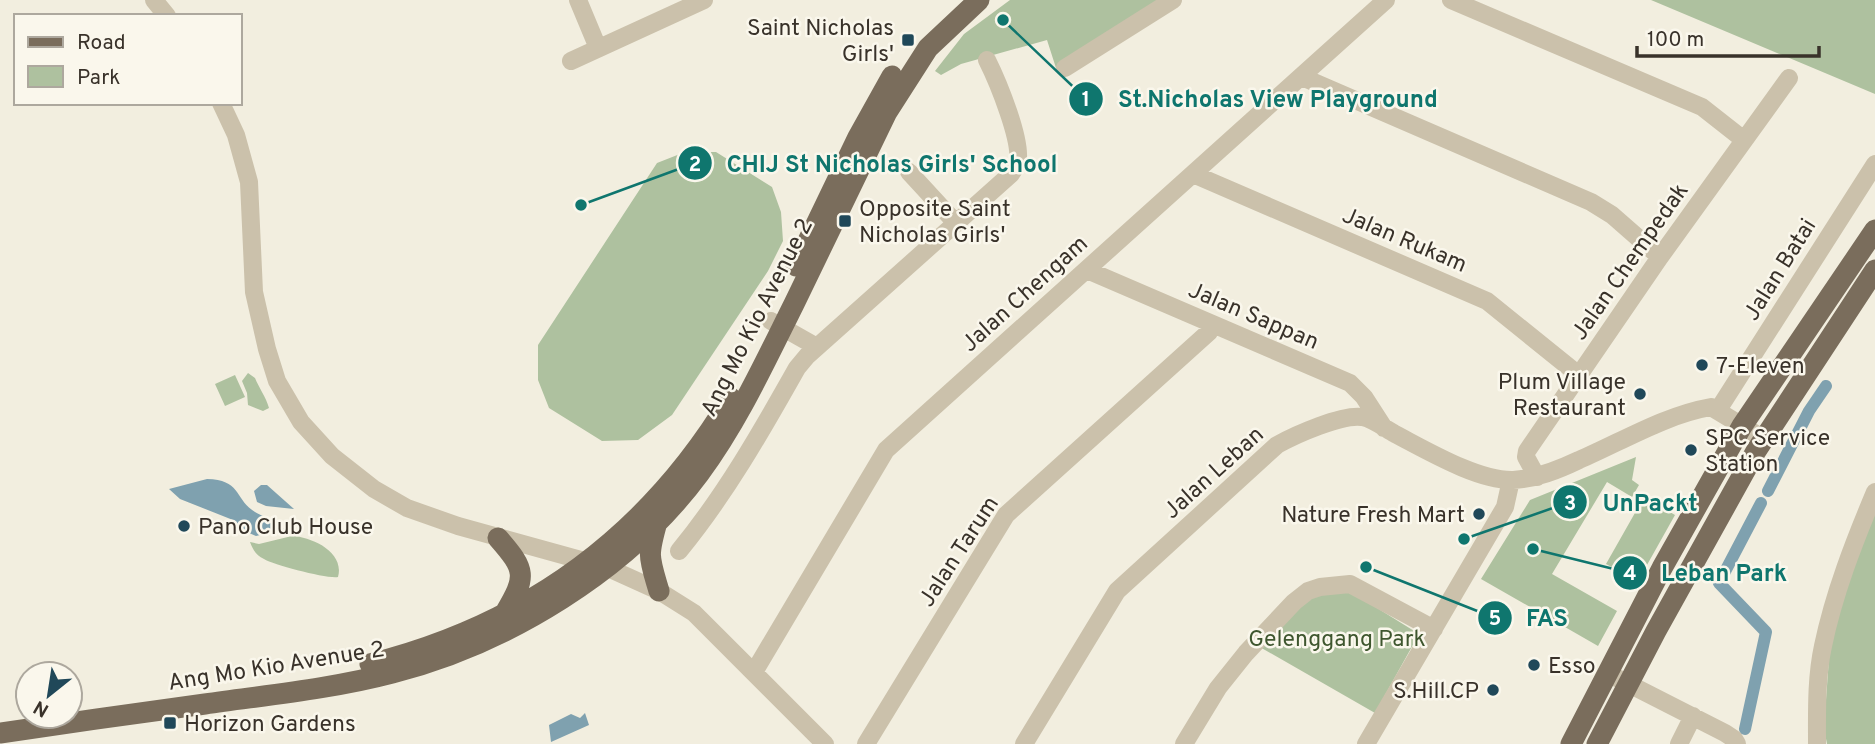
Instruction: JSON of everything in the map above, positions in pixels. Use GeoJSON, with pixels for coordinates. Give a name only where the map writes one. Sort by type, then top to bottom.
{"type":"FeatureCollection","features":[{"type":"Feature","properties":{"kind":"main road","name":"Ang Mo Kio Avenue 2"},"geometry":{"type":"LineString","coordinates":[[84,707],[349,669],[392,658],[504,615],[597,564],[658,520],[681,496],[723,440],[759,377],[777,324],[875,104],[913,47],[960,0]]}},
{"type":"Feature","properties":{"kind":"main road","name":"Ang Mo Kio Avenue 2"},"geometry":{"type":"LineString","coordinates":[[0,733],[331,686],[396,672],[462,649],[557,603],[597,564],[680,472],[718,419],[777,324],[901,89],[928,48],[979,0]]}},
{"type":"Feature","properties":{"kind":"main road"},"geometry":{"type":"LineString","coordinates":[[1571,744],[1662,568],[1747,418],[1875,230]]}},
{"type":"Feature","properties":{"kind":"main road"},"geometry":{"type":"LineString","coordinates":[[1597,744],[1763,439],[1868,294],[1875,270]]}},
{"type":"Feature","properties":{"kind":"main road"},"geometry":{"type":"LineString","coordinates":[[658,520],[649,547],[649,558],[659,591]]}},
{"type":"Feature","properties":{"kind":"main road"},"geometry":{"type":"LineString","coordinates":[[498,537],[513,555],[520,569],[520,588],[504,615]]}},
{"type":"Feature","properties":{"kind":"street"},"geometry":{"type":"LineString","coordinates":[[141,0],[152,14]]}},
{"type":"Feature","properties":{"kind":"street"},"geometry":{"type":"LineString","coordinates":[[578,0],[598,48]]}},
{"type":"Feature","properties":{"kind":"street"},"geometry":{"type":"LineString","coordinates":[[571,61],[704,0]]}},
{"type":"Feature","properties":{"kind":"street"},"geometry":{"type":"LineString","coordinates":[[1065,68],[1173,0]]}},
{"type":"Feature","properties":{"kind":"street","name":"Jalan Chengam"},"geometry":{"type":"LineString","coordinates":[[754,672],[886,450],[1386,0]]}},
{"type":"Feature","properties":{"kind":"street"},"geometry":{"type":"LineString","coordinates":[[1451,0],[1702,107],[1744,140]]}},
{"type":"Feature","properties":{"kind":"street"},"geometry":{"type":"LineString","coordinates":[[678,551],[740,467],[797,368],[817,347],[1011,174],[1017,164],[1018,150],[1001,89],[987,60]]}},
{"type":"Feature","properties":{"kind":"street"},"geometry":{"type":"LineString","coordinates":[[1302,77],[1591,202],[1612,215],[1660,257]]}},
{"type":"Feature","properties":{"kind":"street","name":"Jalan Chempedak"},"geometry":{"type":"LineString","coordinates":[[1537,477],[1526,457],[1527,451],[1660,257],[1789,78]]}},
{"type":"Feature","properties":{"kind":"street"},"geometry":{"type":"LineString","coordinates":[[222,105],[236,135],[249,182],[254,292],[277,381],[302,422],[332,456],[374,489],[407,508],[597,564],[659,591],[694,613],[825,744]]}},
{"type":"Feature","properties":{"kind":"street"},"geometry":{"type":"LineString","coordinates":[[231,105],[244,133],[257,181],[262,295],[285,378],[308,418],[337,451],[411,503],[413,509]]}},
{"type":"Feature","properties":{"kind":"street","name":"Jalan Batai"},"geometry":{"type":"LineString","coordinates":[[1722,405],[1875,164]]}},
{"type":"Feature","properties":{"kind":"street"},"geometry":{"type":"LineString","coordinates":[[909,172],[955,222]]}},
{"type":"Feature","properties":{"kind":"street","name":"Jalan Rukam"},"geometry":{"type":"LineString","coordinates":[[1193,174],[1487,301],[1580,376]]}},
{"type":"Feature","properties":{"kind":"street","name":"Jalan Sappan"},"geometry":{"type":"LineString","coordinates":[[1087,270],[1350,383],[1364,397],[1384,428]]}},
{"type":"Feature","properties":{"kind":"street"},"geometry":{"type":"LineString","coordinates":[[777,324],[817,347]]}},
{"type":"Feature","properties":{"kind":"street","name":"Jalan Tarum"},"geometry":{"type":"LineString","coordinates":[[866,744],[1006,515],[1209,332],[1213,325]]}},
{"type":"Feature","properties":{"kind":"street"},"geometry":{"type":"LineString","coordinates":[[1722,405],[1747,418],[1763,439]]}},
{"type":"Feature","properties":{"kind":"street","name":"Jalan Leban"},"geometry":{"type":"LineString","coordinates":[[1024,744],[1118,591],[1277,445],[1300,433],[1331,422],[1362,417],[1443,459],[1489,476],[1511,480],[1537,477],[1693,411],[1722,405]]}},
{"type":"Feature","properties":{"kind":"street"},"geometry":{"type":"LineString","coordinates":[[1366,744],[1505,507],[1511,480]]}},
{"type":"Feature","properties":{"kind":"street"},"geometry":{"type":"LineString","coordinates":[[1817,744],[1817,697],[1823,647],[1846,562],[1875,492]]}},
{"type":"Feature","properties":{"kind":"street"},"geometry":{"type":"LineString","coordinates":[[1184,744],[1218,688],[1246,653],[1294,602],[1308,592],[1320,587],[1349,584],[1434,629]]}},
{"type":"Feature","properties":{"kind":"street"},"geometry":{"type":"LineString","coordinates":[[1607,673],[1693,716],[1734,739],[1737,744]]}},
{"type":"Feature","properties":{"kind":"street"},"geometry":{"type":"LineString","coordinates":[[1679,744],[1693,716]]}},
{"type":"Feature","properties":{"kind":"green space"},"geometry":{"type":"Polygon","coordinates":[[[1010,0],[1163,0],[1056,68],[1047,40],[961,64],[941,75],[935,71],[964,34],[1010,0]]]}},
{"type":"Feature","properties":{"kind":"green space"},"geometry":{"type":"Polygon","coordinates":[[[1651,0],[1875,0],[1875,94],[1651,0]]]}},
{"type":"Feature","properties":{"kind":"green space"},"geometry":{"type":"Polygon","coordinates":[[[685,152],[716,152],[772,187],[781,212],[783,241],[768,271],[672,415],[638,440],[602,441],[549,408],[538,380],[538,345],[657,163],[685,152]]]}},
{"type":"Feature","properties":{"kind":"green space"},"geometry":{"type":"Polygon","coordinates":[[[248,373],[255,378],[268,404],[269,408],[263,411],[248,405],[242,381],[248,373]]]}},
{"type":"Feature","properties":{"kind":"green space"},"geometry":{"type":"Polygon","coordinates":[[[235,375],[245,397],[225,406],[215,384],[235,375]]]}},
{"type":"Feature","properties":{"kind":"green space"},"geometry":{"type":"Polygon","coordinates":[[[1636,457],[1632,480],[1639,485],[1632,497],[1607,482],[1552,574],[1617,611],[1598,646],[1481,579],[1530,500],[1636,457]]]}},
{"type":"Feature","properties":{"kind":"green space"},"geometry":{"type":"Polygon","coordinates":[[[1644,497],[1675,515],[1638,581],[1606,564],[1644,497]]]}},
{"type":"Feature","properties":{"kind":"green space"},"geometry":{"type":"Polygon","coordinates":[[[1875,506],[1875,744],[1827,744],[1824,728],[1831,630],[1875,506]]]}},
{"type":"Feature","properties":{"kind":"green space"},"geometry":{"type":"Polygon","coordinates":[[[292,536],[309,539],[332,553],[339,568],[338,577],[312,574],[270,562],[257,554],[250,542],[259,544],[292,536]]]}},
{"type":"Feature","properties":{"kind":"green space","name":"Gelenggang Park"},"geometry":{"type":"Polygon","coordinates":[[[1344,591],[1361,598],[1419,634],[1375,713],[1258,646],[1300,606],[1316,596],[1344,591]]]}},
{"type":"Feature","properties":{"kind":"water"},"geometry":{"type":"Polygon","coordinates":[[[207,479],[232,486],[248,507],[284,529],[256,536],[233,520],[180,499],[169,489],[207,479]]]}},
{"type":"Feature","properties":{"kind":"water"},"geometry":{"type":"Polygon","coordinates":[[[261,485],[267,485],[294,509],[266,506],[257,502],[254,491],[261,485]]]}},
{"type":"Feature","properties":{"kind":"water"},"geometry":{"type":"Polygon","coordinates":[[[585,713],[589,725],[551,742],[549,725],[571,714],[580,718],[585,713]]]}},
{"type":"Feature","properties":{"kind":"waterway"},"geometry":{"type":"LineString","coordinates":[[1768,491],[1809,411],[1826,386]]}},
{"type":"Feature","properties":{"kind":"waterway"},"geometry":{"type":"LineString","coordinates":[[1745,729],[1766,632],[1719,583],[1761,503]]}},
{"type":"Feature","properties":{"kind":"place","name":"St.Nicholas View Playground"},"geometry":{"type":"Point","coordinates":[1003,20]}},
{"type":"Feature","properties":{"kind":"place","name":"Saint Nicholas Girls'"},"geometry":{"type":"Point","coordinates":[908,40]}},
{"type":"Feature","properties":{"kind":"place","name":"CHIJ St Nicholas Girls' School"},"geometry":{"type":"Point","coordinates":[581,205]}},
{"type":"Feature","properties":{"kind":"place","name":"Opposite Saint Nicholas Girls'"},"geometry":{"type":"Point","coordinates":[845,221]}},
{"type":"Feature","properties":{"kind":"place","name":"7-Eleven"},"geometry":{"type":"Point","coordinates":[1702,365]}},
{"type":"Feature","properties":{"kind":"place","name":"Plum Village Restaurant"},"geometry":{"type":"Point","coordinates":[1640,394]}},
{"type":"Feature","properties":{"kind":"place","name":"SPC Service Station"},"geometry":{"type":"Point","coordinates":[1691,450]}},
{"type":"Feature","properties":{"kind":"place","name":"Nature Fresh Mart"},"geometry":{"type":"Point","coordinates":[1479,514]}},
{"type":"Feature","properties":{"kind":"place","name":"Pano Club House"},"geometry":{"type":"Point","coordinates":[184,526]}},
{"type":"Feature","properties":{"kind":"place","name":"UnPackt"},"geometry":{"type":"Point","coordinates":[1464,539]}},
{"type":"Feature","properties":{"kind":"place","name":"Leban Park"},"geometry":{"type":"Point","coordinates":[1533,549]}},
{"type":"Feature","properties":{"kind":"place","name":"FAS"},"geometry":{"type":"Point","coordinates":[1366,567]}},
{"type":"Feature","properties":{"kind":"place","name":"Esso"},"geometry":{"type":"Point","coordinates":[1534,665]}},
{"type":"Feature","properties":{"kind":"place","name":"S.Hill.CP"},"geometry":{"type":"Point","coordinates":[1493,690]}},
{"type":"Feature","properties":{"kind":"place","name":"Horizon Gardens"},"geometry":{"type":"Point","coordinates":[170,723]}}]}
